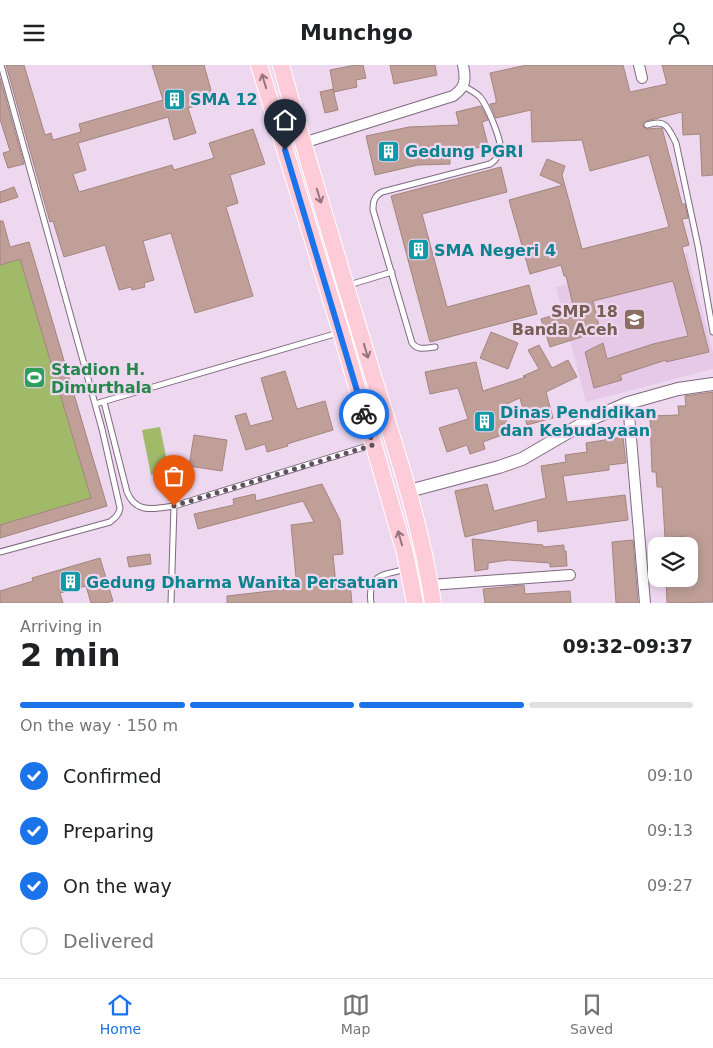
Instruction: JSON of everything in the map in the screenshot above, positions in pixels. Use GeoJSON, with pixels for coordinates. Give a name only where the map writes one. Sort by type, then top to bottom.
{"type":"FeatureCollection","features":[{"type":"Feature","properties":{"kind":"main road"},"geometry":{"type":"LineString","coordinates":[[258,65],[341,332],[408,569],[415,603]]}},
{"type":"Feature","properties":{"kind":"main road"},"geometry":{"type":"LineString","coordinates":[[281,65],[409,491],[428,567],[433,603]]}},
{"type":"Feature","properties":{"kind":"street"},"geometry":{"type":"LineString","coordinates":[[303,143],[453,96],[463,86],[465,74],[463,65]]}},
{"type":"Feature","properties":{"kind":"street"},"geometry":{"type":"LineString","coordinates":[[639,65],[642,78]]}},
{"type":"Feature","properties":{"kind":"street"},"geometry":{"type":"LineString","coordinates":[[409,491],[522,459],[588,420],[628,403],[678,389],[713,384]]}},
{"type":"Feature","properties":{"kind":"street"},"geometry":{"type":"LineString","coordinates":[[628,403],[645,603]]}},
{"type":"Feature","properties":{"kind":"street"},"geometry":{"type":"LineString","coordinates":[[430,585],[570,575]]}},
{"type":"Feature","properties":{"kind":"lane"},"geometry":{"type":"LineString","coordinates":[[0,552],[110,522],[119,513],[119,500],[95,404],[1,65]]}},
{"type":"Feature","properties":{"kind":"lane"},"geometry":{"type":"LineString","coordinates":[[435,347],[421,349],[412,343],[374,210],[374,201],[376,196],[382,192],[490,163],[495,160],[500,144],[481,98],[463,86]]}},
{"type":"Feature","properties":{"kind":"lane"},"geometry":{"type":"LineString","coordinates":[[647,125],[655,123],[664,124],[669,129],[676,143],[698,246],[713,332]]}},
{"type":"Feature","properties":{"kind":"lane"},"geometry":{"type":"LineString","coordinates":[[346,286],[392,272]]}},
{"type":"Feature","properties":{"kind":"lane"},"geometry":{"type":"LineString","coordinates":[[95,404],[341,332]]}},
{"type":"Feature","properties":{"kind":"lane"},"geometry":{"type":"LineString","coordinates":[[104,402],[131,500],[142,508],[174,506],[373,445]]}},
{"type":"Feature","properties":{"kind":"lane"},"geometry":{"type":"LineString","coordinates":[[172,603],[174,506]]}},
{"type":"Feature","properties":{"kind":"lane"},"geometry":{"type":"LineString","coordinates":[[371,603],[371,583],[378,576],[408,569]]}},
{"type":"Feature","properties":{"kind":"shaded area","name":"SMP 18 Banda Aceh"},"geometry":{"type":"Polygon","coordinates":[[[687,253],[713,353],[713,369],[586,402],[556,287],[687,253]]]}},
{"type":"Feature","properties":{"kind":"green space","name":"Stadion H. Dimurthala"},"geometry":{"type":"Polygon","coordinates":[[[29,242],[107,506],[0,538],[0,250],[29,242]]]}},
{"type":"Feature","properties":{"kind":"green space"},"geometry":{"type":"Polygon","coordinates":[[[160,427],[169,471],[151,475],[142,430],[160,427]]]}},
{"type":"Feature","properties":{"kind":"building"},"geometry":{"type":"Polygon","coordinates":[[[6,65],[24,65],[45,135],[51,133],[53,140],[81,132],[79,124],[163,100],[152,65],[204,65],[214,101],[188,108],[196,133],[174,140],[168,117],[78,143],[86,170],[73,174],[79,192],[172,165],[174,170],[214,158],[209,143],[253,129],[265,164],[230,175],[238,203],[226,207],[253,296],[195,313],[171,233],[143,241],[154,280],[144,283],[145,287],[132,290],[131,287],[119,290],[105,245],[64,257],[53,221],[50,222],[6,65]]]}},
{"type":"Feature","properties":{"kind":"building"},"geometry":{"type":"Polygon","coordinates":[[[363,65],[366,78],[356,80],[357,87],[334,92],[330,70],[363,65]]]}},
{"type":"Feature","properties":{"kind":"building"},"geometry":{"type":"Polygon","coordinates":[[[390,65],[435,65],[437,75],[394,84],[390,65]]]}},
{"type":"Feature","properties":{"kind":"building"},"geometry":{"type":"Polygon","coordinates":[[[527,65],[623,65],[630,92],[667,84],[662,65],[713,65],[713,175],[702,176],[700,134],[683,135],[682,112],[646,121],[643,126],[646,129],[662,128],[682,204],[685,204],[688,218],[682,219],[689,245],[682,247],[709,352],[666,362],[666,360],[620,375],[622,380],[594,388],[585,352],[603,343],[607,359],[653,344],[688,336],[673,281],[593,301],[600,331],[550,347],[541,319],[574,309],[566,276],[564,276],[561,265],[530,274],[509,200],[563,185],[540,175],[547,159],[565,166],[562,175],[582,249],[669,227],[649,155],[590,171],[582,140],[532,142],[531,110],[496,118],[490,104],[496,103],[496,99],[490,73],[527,65]]]}},
{"type":"Feature","properties":{"kind":"building"},"geometry":{"type":"Polygon","coordinates":[[[0,78],[24,164],[8,168],[3,153],[10,151],[0,119],[0,78]]]}},
{"type":"Feature","properties":{"kind":"building"},"geometry":{"type":"Polygon","coordinates":[[[333,89],[338,110],[325,113],[320,92],[333,89]]]}},
{"type":"Feature","properties":{"kind":"building"},"geometry":{"type":"Polygon","coordinates":[[[481,106],[488,120],[482,122],[488,145],[450,155],[450,164],[418,165],[375,175],[366,136],[409,127],[459,125],[456,112],[481,106]]]}},
{"type":"Feature","properties":{"kind":"building","name":"SMA Negeri 4"},"geometry":{"type":"Polygon","coordinates":[[[501,167],[507,192],[422,214],[447,307],[529,285],[537,314],[430,342],[391,196],[501,167]]]}},
{"type":"Feature","properties":{"kind":"building"},"geometry":{"type":"Polygon","coordinates":[[[14,187],[18,197],[0,203],[0,192],[14,187]]]}},
{"type":"Feature","properties":{"kind":"building"},"geometry":{"type":"Polygon","coordinates":[[[0,221],[3,221],[10,247],[29,242],[107,506],[0,538],[0,525],[91,498],[20,259],[0,265],[0,221]]]}},
{"type":"Feature","properties":{"kind":"building"},"geometry":{"type":"Polygon","coordinates":[[[491,332],[518,343],[508,369],[480,358],[491,332]]]}},
{"type":"Feature","properties":{"kind":"building"},"geometry":{"type":"Polygon","coordinates":[[[539,345],[552,368],[568,360],[577,377],[546,392],[553,418],[527,425],[520,398],[502,406],[507,423],[499,425],[502,435],[483,442],[485,449],[470,454],[467,445],[447,452],[439,428],[468,419],[458,388],[430,394],[425,372],[476,362],[483,391],[526,377],[523,376],[539,369],[528,350],[539,345]]]}},
{"type":"Feature","properties":{"kind":"building"},"geometry":{"type":"Polygon","coordinates":[[[285,371],[297,409],[325,401],[333,430],[267,452],[265,444],[246,450],[235,416],[246,413],[250,426],[273,420],[261,378],[285,371]]]}},
{"type":"Feature","properties":{"kind":"building"},"geometry":{"type":"Polygon","coordinates":[[[713,392],[713,602],[667,603],[666,587],[698,587],[698,537],[665,537],[662,487],[657,487],[656,472],[652,472],[650,416],[679,415],[678,406],[686,406],[685,396],[713,392]]]}},
{"type":"Feature","properties":{"kind":"building"},"geometry":{"type":"Polygon","coordinates":[[[194,435],[227,440],[222,471],[189,466],[194,435]]]}},
{"type":"Feature","properties":{"kind":"building"},"geometry":{"type":"Polygon","coordinates":[[[623,437],[626,463],[609,465],[609,470],[563,476],[567,502],[625,495],[628,520],[538,532],[537,520],[465,537],[455,491],[487,484],[494,511],[546,498],[541,466],[566,462],[565,455],[587,452],[586,443],[623,437]]]}},
{"type":"Feature","properties":{"kind":"building"},"geometry":{"type":"Polygon","coordinates":[[[322,484],[340,520],[343,554],[333,555],[336,585],[350,583],[352,603],[227,603],[227,596],[297,588],[291,525],[314,522],[303,501],[198,529],[194,514],[234,505],[233,499],[255,494],[256,501],[322,484]]]}},
{"type":"Feature","properties":{"kind":"building"},"geometry":{"type":"Polygon","coordinates":[[[472,539],[543,545],[543,547],[564,545],[567,566],[550,567],[550,563],[508,560],[488,563],[488,569],[475,571],[472,539]]]}},
{"type":"Feature","properties":{"kind":"building"},"geometry":{"type":"Polygon","coordinates":[[[633,540],[638,603],[616,603],[612,542],[633,540]]]}},
{"type":"Feature","properties":{"kind":"building"},"geometry":{"type":"Polygon","coordinates":[[[150,554],[151,564],[129,567],[127,557],[150,554]]]}},
{"type":"Feature","properties":{"kind":"building","name":"Gedung Dharma Wanita Persatuan"},"geometry":{"type":"Polygon","coordinates":[[[100,558],[113,601],[91,603],[86,586],[60,593],[63,603],[0,603],[0,591],[33,581],[32,578],[100,558]]]}},
{"type":"Feature","properties":{"kind":"building"},"geometry":{"type":"Polygon","coordinates":[[[524,585],[525,594],[570,591],[571,603],[485,603],[483,589],[524,585]]]}},
{"type":"Feature","properties":{"kind":"way so far"},"geometry":{"type":"LineString","coordinates":[[174,506],[373,445],[364,414]]}},
{"type":"Feature","properties":{"kind":"place","name":"SMA 12"},"geometry":{"type":"Point","coordinates":[174,99]}},
{"type":"Feature","properties":{"kind":"place","name":"Gedung PGRI"},"geometry":{"type":"Point","coordinates":[389,151]}},
{"type":"Feature","properties":{"kind":"place","name":"SMA Negeri 4"},"geometry":{"type":"Point","coordinates":[418,250]}},
{"type":"Feature","properties":{"kind":"place","name":"SMP 18 Banda Aceh"},"geometry":{"type":"Point","coordinates":[634,320]}},
{"type":"Feature","properties":{"kind":"place","name":"Stadion H. Dimurthala"},"geometry":{"type":"Point","coordinates":[35,378]}},
{"type":"Feature","properties":{"kind":"place","name":"Dinas Pendidikan dan Kebudayaan"},"geometry":{"type":"Point","coordinates":[484,421]}},
{"type":"Feature","properties":{"kind":"place","name":"Gedung Dharma Wanita Persatuan"},"geometry":{"type":"Point","coordinates":[70,582]}},
{"type":"Feature","properties":{"kind":"route"},"geometry":{"type":"LineString","coordinates":[[285,150],[364,414]]}}]}
